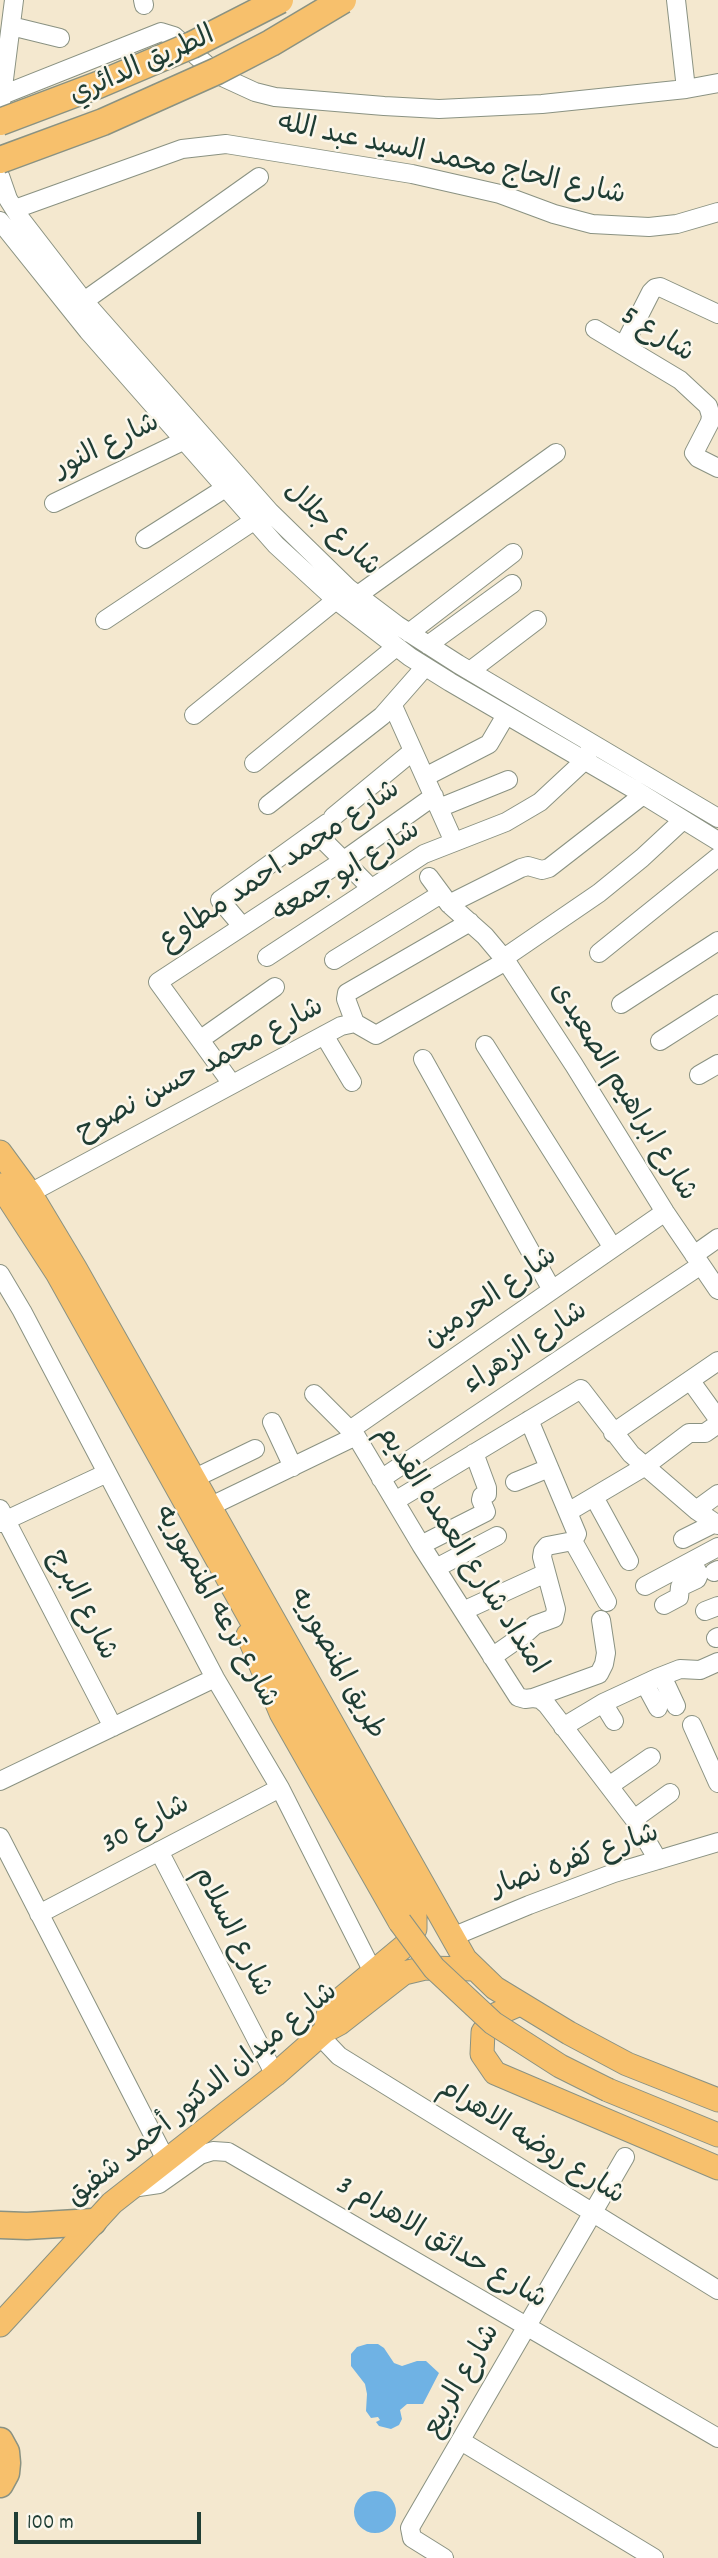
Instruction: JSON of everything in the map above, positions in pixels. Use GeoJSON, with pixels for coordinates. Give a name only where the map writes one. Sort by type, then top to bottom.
{"type":"FeatureCollection","features":[{"type":"Feature","properties":{"kind":"highway","name":"الطريق الدائري"},"geometry":{"type":"LineString","coordinates":[[0,120],[98,85],[192,45],[280,0]]}},
{"type":"Feature","properties":{"kind":"highway","name":"الطريق الدائري"},"geometry":{"type":"LineString","coordinates":[[0,160],[103,122],[217,71],[271,43],[343,0]]}},
{"type":"Feature","properties":{"kind":"highway"},"geometry":{"type":"LineString","coordinates":[[0,2225],[93,2222]]}},
{"type":"Feature","properties":{"kind":"highway"},"geometry":{"type":"LineString","coordinates":[[0,2441],[6,2452],[7,2463],[6,2473],[0,2484]]}},
{"type":"Feature","properties":{"kind":"main road","name":"طريق المنصوريه"},"geometry":{"type":"LineString","coordinates":[[0,1152],[30,1193],[75,1268],[452,1937],[473,1969],[520,2004],[627,2064],[718,2100]]}},
{"type":"Feature","properties":{"kind":"main road","name":"طريق المنصوريه"},"geometry":{"type":"LineString","coordinates":[[0,1185],[57,1273],[412,1908],[415,1929],[408,1943],[337,2002],[328,2015],[322,2034]]}},
{"type":"Feature","properties":{"kind":"main road"},"geometry":{"type":"LineString","coordinates":[[236,1592],[258,1662],[281,1713],[400,1922],[434,1968],[473,2006],[537,2053],[584,2079],[718,2135]]}},
{"type":"Feature","properties":{"kind":"main road","name":"شارع ميدان الدكتور أحمد شفيق"},"geometry":{"type":"LineString","coordinates":[[0,2325],[93,2222],[322,2034],[404,1973],[425,1968],[473,1969]]}},
{"type":"Feature","properties":{"kind":"main road"},"geometry":{"type":"LineString","coordinates":[[520,2004],[497,2014],[483,2032],[482,2054],[495,2073],[718,2168]]}},
{"type":"Feature","properties":{"kind":"street"},"geometry":{"type":"LineString","coordinates":[[0,120],[14,0]]}},
{"type":"Feature","properties":{"kind":"street"},"geometry":{"type":"LineString","coordinates":[[676,0],[686,89]]}},
{"type":"Feature","properties":{"kind":"street"},"geometry":{"type":"LineString","coordinates":[[11,26],[60,38]]}},
{"type":"Feature","properties":{"kind":"street"},"geometry":{"type":"LineString","coordinates":[[1,95],[162,32],[174,36],[218,75],[255,92],[275,97],[439,108],[542,104],[686,89],[718,83]]}},
{"type":"Feature","properties":{"kind":"street","name":"شارع الحاج محمد السيد عبد الله"},"geometry":{"type":"LineString","coordinates":[[15,209],[182,149],[226,144],[437,180],[500,194],[554,214],[592,224],[649,227],[677,224],[718,212]]}},
{"type":"Feature","properties":{"kind":"street","name":"شارع جلال"},"geometry":{"type":"LineString","coordinates":[[0,176],[15,209],[185,440],[255,520],[409,633],[718,818]]}},
{"type":"Feature","properties":{"kind":"street"},"geometry":{"type":"LineString","coordinates":[[84,301],[260,177]]}},
{"type":"Feature","properties":{"kind":"street","name":"شارع جلال"},"geometry":{"type":"LineString","coordinates":[[0,221],[88,331],[145,383],[294,549],[336,600],[425,667],[718,841]]}},
{"type":"Feature","properties":{"kind":"street"},"geometry":{"type":"LineString","coordinates":[[624,345],[651,292],[660,287],[718,314]]}},
{"type":"Feature","properties":{"kind":"street","name":"شارع 5"},"geometry":{"type":"LineString","coordinates":[[595,329],[680,380],[708,405],[711,416],[695,450],[698,458],[718,468]]}},
{"type":"Feature","properties":{"kind":"street","name":"شارع النور"},"geometry":{"type":"LineString","coordinates":[[54,503],[185,440]]}},
{"type":"Feature","properties":{"kind":"street"},"geometry":{"type":"LineString","coordinates":[[358,595],[556,453]]}},
{"type":"Feature","properties":{"kind":"street"},"geometry":{"type":"LineString","coordinates":[[145,539],[227,488]]}},
{"type":"Feature","properties":{"kind":"street"},"geometry":{"type":"LineString","coordinates":[[105,620],[255,520]]}},
{"type":"Feature","properties":{"kind":"street"},"geometry":{"type":"LineString","coordinates":[[409,633],[513,553]]}},
{"type":"Feature","properties":{"kind":"street"},"geometry":{"type":"LineString","coordinates":[[428,645],[512,584]]}},
{"type":"Feature","properties":{"kind":"street"},"geometry":{"type":"LineString","coordinates":[[194,715],[336,600]]}},
{"type":"Feature","properties":{"kind":"street"},"geometry":{"type":"LineString","coordinates":[[470,671],[537,620]]}},
{"type":"Feature","properties":{"kind":"street"},"geometry":{"type":"LineString","coordinates":[[254,763],[396,647]]}},
{"type":"Feature","properties":{"kind":"street"},"geometry":{"type":"LineString","coordinates":[[268,805],[393,706],[425,667]]}},
{"type":"Feature","properties":{"kind":"street"},"geometry":{"type":"LineString","coordinates":[[393,706],[454,842]]}},
{"type":"Feature","properties":{"kind":"street"},"geometry":{"type":"LineString","coordinates":[[425,777],[489,744],[506,715]]}},
{"type":"Feature","properties":{"kind":"street","name":"شارع ابو جمعه"},"geometry":{"type":"LineString","coordinates":[[267,957],[424,854],[506,822],[540,802],[583,762],[594,744]]}},
{"type":"Feature","properties":{"kind":"street"},"geometry":{"type":"LineString","coordinates":[[242,926],[220,900],[325,824],[413,751]]}},
{"type":"Feature","properties":{"kind":"street","name":"شارع محمد احمد مطاوع"},"geometry":{"type":"LineString","coordinates":[[201,1040],[158,982],[436,802],[508,780]]}},
{"type":"Feature","properties":{"kind":"street"},"geometry":{"type":"LineString","coordinates":[[334,960],[445,899],[521,868],[549,868],[643,795]]}},
{"type":"Feature","properties":{"kind":"street","name":"شارع محمد حسن نصوح"},"geometry":{"type":"LineString","coordinates":[[30,1193],[346,1024],[355,1023],[376,1035],[505,960],[599,893],[683,820]]}},
{"type":"Feature","properties":{"kind":"street"},"geometry":{"type":"LineString","coordinates":[[325,824],[344,860],[371,888]]}},
{"type":"Feature","properties":{"kind":"street"},"geometry":{"type":"LineString","coordinates":[[599,953],[718,857]]}},
{"type":"Feature","properties":{"kind":"street","name":"شارع ابراهيم الصعيدى"},"geometry":{"type":"LineString","coordinates":[[429,877],[445,899],[485,936],[505,960],[665,1212],[718,1290]]}},
{"type":"Feature","properties":{"kind":"street"},"geometry":{"type":"LineString","coordinates":[[355,1023],[346,999],[347,993],[470,922]]}},
{"type":"Feature","properties":{"kind":"street"},"geometry":{"type":"LineString","coordinates":[[621,1004],[718,940]]}},
{"type":"Feature","properties":{"kind":"street"},"geometry":{"type":"LineString","coordinates":[[232,1084],[201,1040],[275,987]]}},
{"type":"Feature","properties":{"kind":"street"},"geometry":{"type":"LineString","coordinates":[[660,1041],[718,1004]]}},
{"type":"Feature","properties":{"kind":"street"},"geometry":{"type":"LineString","coordinates":[[324,1035],[352,1082]]}},
{"type":"Feature","properties":{"kind":"street"},"geometry":{"type":"LineString","coordinates":[[485,1045],[613,1248]]}},
{"type":"Feature","properties":{"kind":"street"},"geometry":{"type":"LineString","coordinates":[[423,1059],[552,1290]]}},
{"type":"Feature","properties":{"kind":"street"},"geometry":{"type":"LineString","coordinates":[[699,1075],[718,1064]]}},
{"type":"Feature","properties":{"kind":"street","name":"شارع الحرمين"},"geometry":{"type":"LineString","coordinates":[[211,1506],[293,1467],[353,1433],[665,1212]]}},
{"type":"Feature","properties":{"kind":"street","name":"شارع الزهراء"},"geometry":{"type":"LineString","coordinates":[[382,1479],[698,1260],[718,1238]]}},
{"type":"Feature","properties":{"kind":"street","name":"شارع ترعه المنصوريه"},"geometry":{"type":"LineString","coordinates":[[0,1274],[215,1678],[280,1788],[373,1972]]}},
{"type":"Feature","properties":{"kind":"street"},"geometry":{"type":"LineString","coordinates":[[613,1433],[718,1360]]}},
{"type":"Feature","properties":{"kind":"street"},"geometry":{"type":"LineString","coordinates":[[568,1512],[644,1467],[690,1433],[705,1433],[718,1421],[690,1380]]}},
{"type":"Feature","properties":{"kind":"street"},"geometry":{"type":"LineString","coordinates":[[395,1501],[581,1389],[613,1433],[644,1467],[716,1524]]}},
{"type":"Feature","properties":{"kind":"street","name":"امتداد شارع العمده القديم"},"geometry":{"type":"LineString","coordinates":[[314,1394],[339,1422],[353,1433],[517,1697],[533,1698]]}},
{"type":"Feature","properties":{"kind":"street"},"geometry":{"type":"LineString","coordinates":[[492,1657],[535,1625],[554,1618],[556,1609],[542,1557],[547,1546],[573,1541],[578,1534],[530,1420]]}},
{"type":"Feature","properties":{"kind":"street"},"geometry":{"type":"LineString","coordinates":[[272,1422],[293,1467]]}},
{"type":"Feature","properties":{"kind":"street"},"geometry":{"type":"LineString","coordinates":[[195,1478],[255,1449]]}},
{"type":"Feature","properties":{"kind":"street"},"geometry":{"type":"LineString","coordinates":[[421,1545],[486,1511],[481,1500],[487,1491],[474,1453]]}},
{"type":"Feature","properties":{"kind":"street"},"geometry":{"type":"LineString","coordinates":[[514,1482],[550,1468]]}},
{"type":"Feature","properties":{"kind":"street"},"geometry":{"type":"LineString","coordinates":[[2,1518],[107,1473]]}},
{"type":"Feature","properties":{"kind":"street"},"geometry":{"type":"LineString","coordinates":[[696,1510],[718,1494]]}},
{"type":"Feature","properties":{"kind":"street"},"geometry":{"type":"LineString","coordinates":[[594,1497],[629,1561]]}},
{"type":"Feature","properties":{"kind":"street","name":"شارع البرج"},"geometry":{"type":"LineString","coordinates":[[2,1518],[113,1727]]}},
{"type":"Feature","properties":{"kind":"street"},"geometry":{"type":"LineString","coordinates":[[683,1539],[716,1524]]}},
{"type":"Feature","properties":{"kind":"street"},"geometry":{"type":"LineString","coordinates":[[436,1568],[497,1536]]}},
{"type":"Feature","properties":{"kind":"street"},"geometry":{"type":"LineString","coordinates":[[573,1541],[607,1602]]}},
{"type":"Feature","properties":{"kind":"street"},"geometry":{"type":"LineString","coordinates":[[645,1586],[718,1547]]}},
{"type":"Feature","properties":{"kind":"street"},"geometry":{"type":"LineString","coordinates":[[664,1605],[679,1597],[680,1587],[697,1579],[699,1574],[692,1562]]}},
{"type":"Feature","properties":{"kind":"street"},"geometry":{"type":"LineString","coordinates":[[463,1611],[546,1573]]}},
{"type":"Feature","properties":{"kind":"street"},"geometry":{"type":"LineString","coordinates":[[533,1698],[600,1674],[606,1653],[601,1620]]}},
{"type":"Feature","properties":{"kind":"street"},"geometry":{"type":"LineString","coordinates":[[564,1727],[603,1703],[662,1676],[684,1668],[700,1670],[718,1662]]}},
{"type":"Feature","properties":{"kind":"street"},"geometry":{"type":"LineString","coordinates":[[662,1676],[676,1706]]}},
{"type":"Feature","properties":{"kind":"street"},"geometry":{"type":"LineString","coordinates":[[0,1781],[215,1678]]}},
{"type":"Feature","properties":{"kind":"street"},"geometry":{"type":"LineString","coordinates":[[645,1684],[658,1708]]}},
{"type":"Feature","properties":{"kind":"street"},"geometry":{"type":"LineString","coordinates":[[533,1698],[540,1699],[547,1705],[564,1727],[634,1819],[657,1860]]}},
{"type":"Feature","properties":{"kind":"street"},"geometry":{"type":"LineString","coordinates":[[603,1703],[614,1721]]}},
{"type":"Feature","properties":{"kind":"street"},"geometry":{"type":"LineString","coordinates":[[692,1725],[718,1783]]}},
{"type":"Feature","properties":{"kind":"street"},"geometry":{"type":"LineString","coordinates":[[608,1786],[651,1757]]}},
{"type":"Feature","properties":{"kind":"street","name":"شارع 30"},"geometry":{"type":"LineString","coordinates":[[39,1914],[280,1788]]}},
{"type":"Feature","properties":{"kind":"street"},"geometry":{"type":"LineString","coordinates":[[634,1819],[670,1793]]}},
{"type":"Feature","properties":{"kind":"street"},"geometry":{"type":"LineString","coordinates":[[0,1837],[166,2160]]}},
{"type":"Feature","properties":{"kind":"street","name":"شارع كفره نصار"},"geometry":{"type":"LineString","coordinates":[[452,1937],[614,1873],[718,1842]]}},
{"type":"Feature","properties":{"kind":"street","name":"شارع السلام"},"geometry":{"type":"LineString","coordinates":[[159,1851],[275,2075]]}},
{"type":"Feature","properties":{"kind":"street","name":"شارع روضه الاهرام"},"geometry":{"type":"LineString","coordinates":[[322,2034],[339,2056],[718,2290]]}},
{"type":"Feature","properties":{"kind":"street","name":"شارع حدائق الاهرام 3"},"geometry":{"type":"LineString","coordinates":[[132,2188],[159,2184],[200,2155],[214,2151],[228,2152],[718,2438]]}},
{"type":"Feature","properties":{"kind":"street","name":"شارع الربيع"},"geometry":{"type":"LineString","coordinates":[[444,2558],[412,2538],[410,2528],[625,2157]]}},
{"type":"Feature","properties":{"kind":"street"},"geometry":{"type":"LineString","coordinates":[[461,2441],[654,2558]]}},
{"type":"Feature","properties":{"kind":"water"},"geometry":{"type":"Polygon","coordinates":[[[378,2344],[384,2348],[394,2363],[402,2366],[426,2361],[439,2373],[423,2404],[407,2404],[400,2410],[402,2419],[399,2425],[391,2429],[379,2426],[376,2422],[380,2420],[378,2417],[371,2418],[366,2411],[365,2384],[351,2366],[351,2354],[357,2347],[378,2344]]]}},
{"type":"Feature","properties":{"kind":"water"},"geometry":{"type":"Polygon","coordinates":[[[375,2491],[390,2497],[396,2512],[390,2527],[375,2533],[360,2527],[354,2512],[360,2497],[375,2491]]]}}]}
